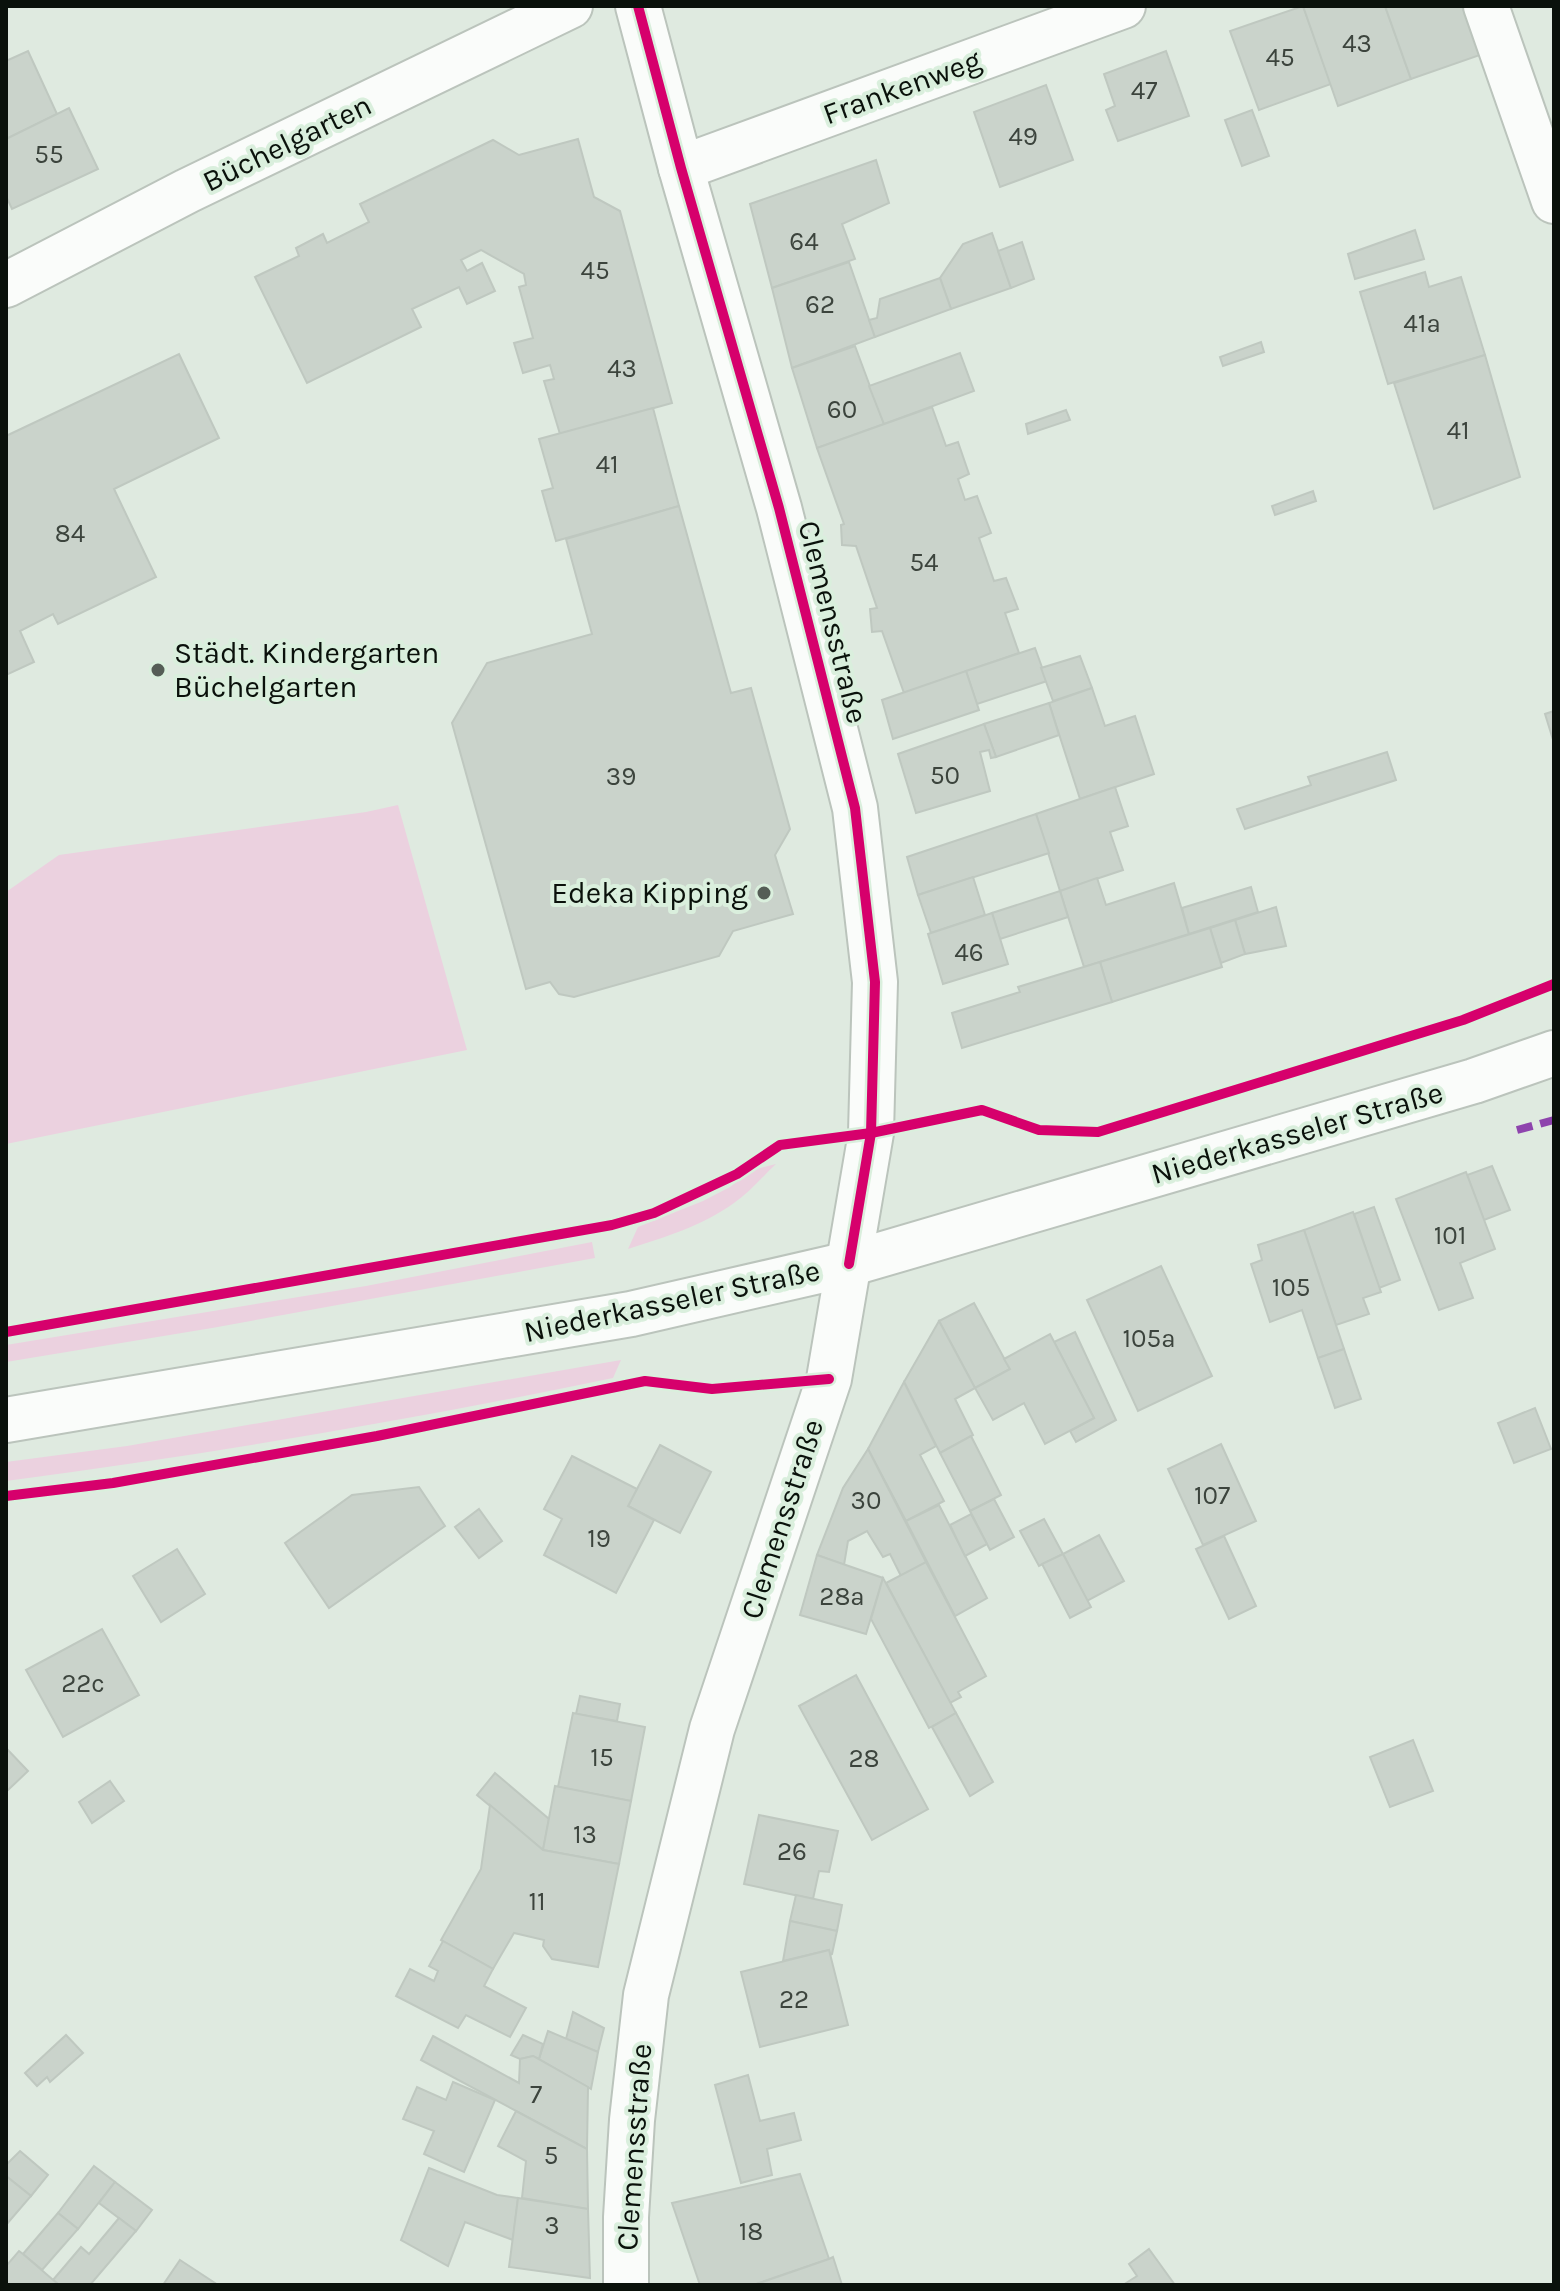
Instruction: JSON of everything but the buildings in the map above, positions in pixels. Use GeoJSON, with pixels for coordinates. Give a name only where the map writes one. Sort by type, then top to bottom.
{"type":"FeatureCollection","features":[{"type":"Feature","properties":{"kind":"street","name":"Büchelgarten"},"geometry":{"type":"LineString","coordinates":[[6,285],[187,191],[570,6]]}},
{"type":"Feature","properties":{"kind":"street","name":"Clemensstraße"},"geometry":{"type":"LineString","coordinates":[[626,2285],[626,2217],[632,2120],[646,1995],[712,1729],[829,1379],[871,1133],[875,982],[855,808],[783,522],[681,168],[638,6]]}},
{"type":"Feature","properties":{"kind":"street","name":"Frankenweg"},"geometry":{"type":"LineString","coordinates":[[681,168],[1123,6]]}},
{"type":"Feature","properties":{"kind":"street"},"geometry":{"type":"LineString","coordinates":[[1486,6],[1554,201]]}},
{"type":"Feature","properties":{"kind":"street","name":"Niederkasseler Straße"},"geometry":{"type":"LineString","coordinates":[[6,1420],[631,1314],[849,1264],[1474,1081],[1554,1053]]}},
{"type":"Feature","properties":{"kind":"shaded area"},"geometry":{"type":"Polygon","coordinates":[[[398,805],[467,1050],[6,1144],[6,892],[59,855],[398,805]]]}},
{"type":"Feature","properties":{"kind":"shaded area"},"geometry":{"type":"Polygon","coordinates":[[[776,1164],[745,1195],[722,1211],[683,1230],[628,1249],[638,1227],[703,1201],[730,1187],[752,1170],[776,1164]]]}},
{"type":"Feature","properties":{"kind":"shaded area"},"geometry":{"type":"Polygon","coordinates":[[[592,1242],[595,1258],[6,1362],[6,1345],[366,1286],[592,1242]]]}},
{"type":"Feature","properties":{"kind":"shaded area"},"geometry":{"type":"Polygon","coordinates":[[[621,1360],[613,1378],[462,1408],[311,1435],[6,1481],[6,1462],[127,1446],[621,1360]]]}},
{"type":"Feature","properties":{"kind":"marked path"},"geometry":{"type":"LineString","coordinates":[[1517,1130],[1554,1120]]}},
{"type":"Feature","properties":{"kind":"cycle path"},"geometry":{"type":"LineString","coordinates":[[638,6],[681,168],[779,508],[855,808],[875,982],[871,1133],[849,1264]]}},
{"type":"Feature","properties":{"kind":"cycle path"},"geometry":{"type":"LineString","coordinates":[[6,1332],[612,1225],[654,1213],[737,1174],[780,1145],[871,1133],[982,1110],[1039,1130],[1098,1132],[1463,1020],[1554,984]]}},
{"type":"Feature","properties":{"kind":"cycle path"},"geometry":{"type":"LineString","coordinates":[[6,1496],[113,1483],[377,1436],[645,1381],[712,1389],[829,1379]]}},
{"type":"Feature","properties":{"kind":"place","name":"Städt. Kindergarten Büchelgarten"},"geometry":{"type":"Point","coordinates":[158,670]}},
{"type":"Feature","properties":{"kind":"place","name":"Edeka Kipping"},"geometry":{"type":"Point","coordinates":[764,893]}}]}
